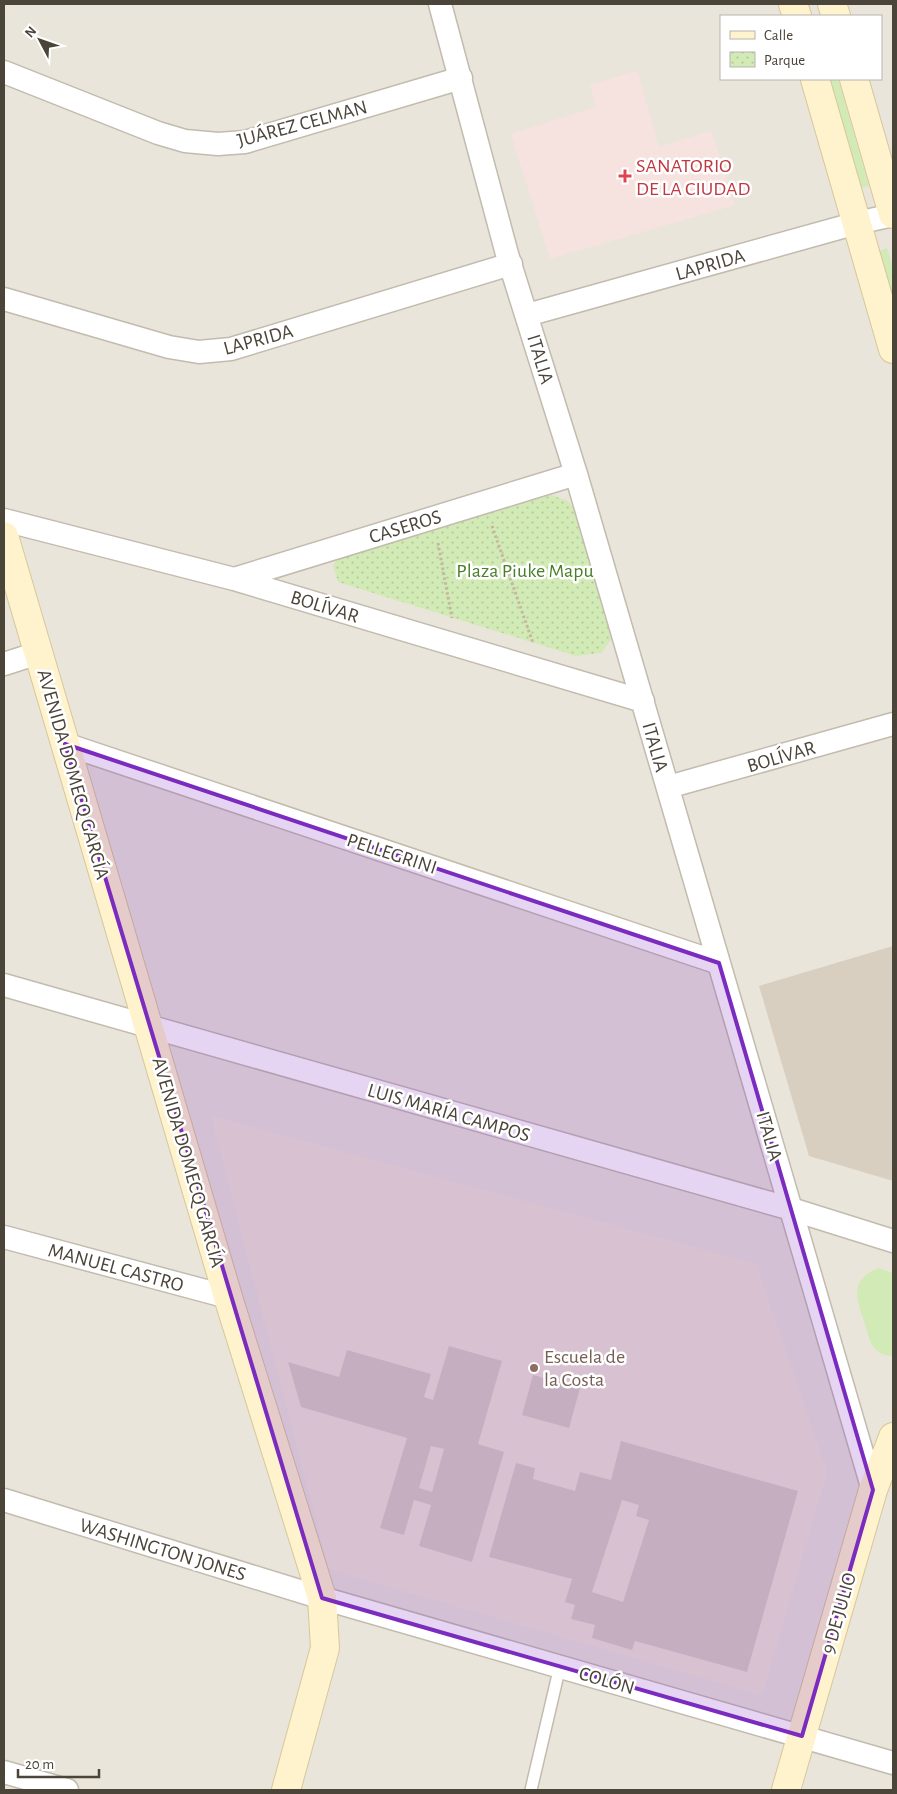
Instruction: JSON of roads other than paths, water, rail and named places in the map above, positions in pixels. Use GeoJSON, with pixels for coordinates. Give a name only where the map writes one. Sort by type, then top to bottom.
{"type":"FeatureCollection","features":[{"type":"Feature","properties":{"kind":"street","name":"ITALIA"},"geometry":{"type":"LineString","coordinates":[[440,4],[510,264],[576,474],[873,1490]]}},
{"type":"Feature","properties":{"kind":"street","name":"JUÁREZ CELMAN"},"geometry":{"type":"LineString","coordinates":[[4,72],[158,133],[185,141],[218,144],[245,142],[460,78]]}},
{"type":"Feature","properties":{"kind":"street"},"geometry":{"type":"LineString","coordinates":[[815,80],[893,349]]}},
{"type":"Feature","properties":{"kind":"street"},"geometry":{"type":"LineString","coordinates":[[854,80],[893,214]]}},
{"type":"Feature","properties":{"kind":"street","name":"LAPRIDA"},"geometry":{"type":"LineString","coordinates":[[527,315],[893,214]]}},
{"type":"Feature","properties":{"kind":"street","name":"LAPRIDA"},"geometry":{"type":"LineString","coordinates":[[4,299],[169,347],[199,352],[231,349],[510,264]]}},
{"type":"Feature","properties":{"kind":"street","name":"CASEROS"},"geometry":{"type":"LineString","coordinates":[[234,579],[576,474]]}},
{"type":"Feature","properties":{"kind":"street","name":"BOLÍVAR"},"geometry":{"type":"LineString","coordinates":[[4,520],[234,579],[643,702]]}},
{"type":"Feature","properties":{"kind":"street","name":"AVENIDA DOMECQ GARCÍA"},"geometry":{"type":"LineString","coordinates":[[4,536],[228,1297],[322,1598],[325,1648],[286,1790]]}},
{"type":"Feature","properties":{"kind":"street"},"geometry":{"type":"LineString","coordinates":[[4,664],[38,653]]}},
{"type":"Feature","properties":{"kind":"street","name":"BOLÍVAR"},"geometry":{"type":"LineString","coordinates":[[668,787],[893,724]]}},
{"type":"Feature","properties":{"kind":"street","name":"PELLEGRINI"},"geometry":{"type":"LineString","coordinates":[[65,744],[719,962]]}},
{"type":"Feature","properties":{"kind":"street","name":"LUIS MARÍA CAMPOS"},"geometry":{"type":"LineString","coordinates":[[4,985],[791,1209],[893,1241]]}},
{"type":"Feature","properties":{"kind":"street","name":"MANUEL CASTRO"},"geometry":{"type":"LineString","coordinates":[[4,1238],[228,1297]]}},
{"type":"Feature","properties":{"kind":"street","name":"9 DE JULIO"},"geometry":{"type":"LineString","coordinates":[[786,1790],[873,1490],[893,1437]]}},
{"type":"Feature","properties":{"kind":"street","name":"WASHINGTON JONES"},"geometry":{"type":"LineString","coordinates":[[4,1500],[322,1598]]}},
{"type":"Feature","properties":{"kind":"street","name":"COLÓN"},"geometry":{"type":"LineString","coordinates":[[322,1598],[893,1763]]}},
{"type":"Feature","properties":{"kind":"street"},"geometry":{"type":"LineString","coordinates":[[4,1772],[67,1790]]}},
{"type":"Feature","properties":{"kind":"lane"},"geometry":{"type":"LineString","coordinates":[[531,1790],[560,1666]]}},
{"type":"Feature","properties":{"kind":"place","name":"SANATORIO DE LA CIUDAD"},"geometry":{"type":"Point","coordinates":[625,176]}},
{"type":"Feature","properties":{"kind":"place","name":"Escuela de la Costa"},"geometry":{"type":"Point","coordinates":[534,1368]}},
{"type":"Feature","properties":{"kind":"park label","name":"Plaza Piuke Mapu"},"geometry":{"type":"Point","coordinates":[525,570]}}]}
